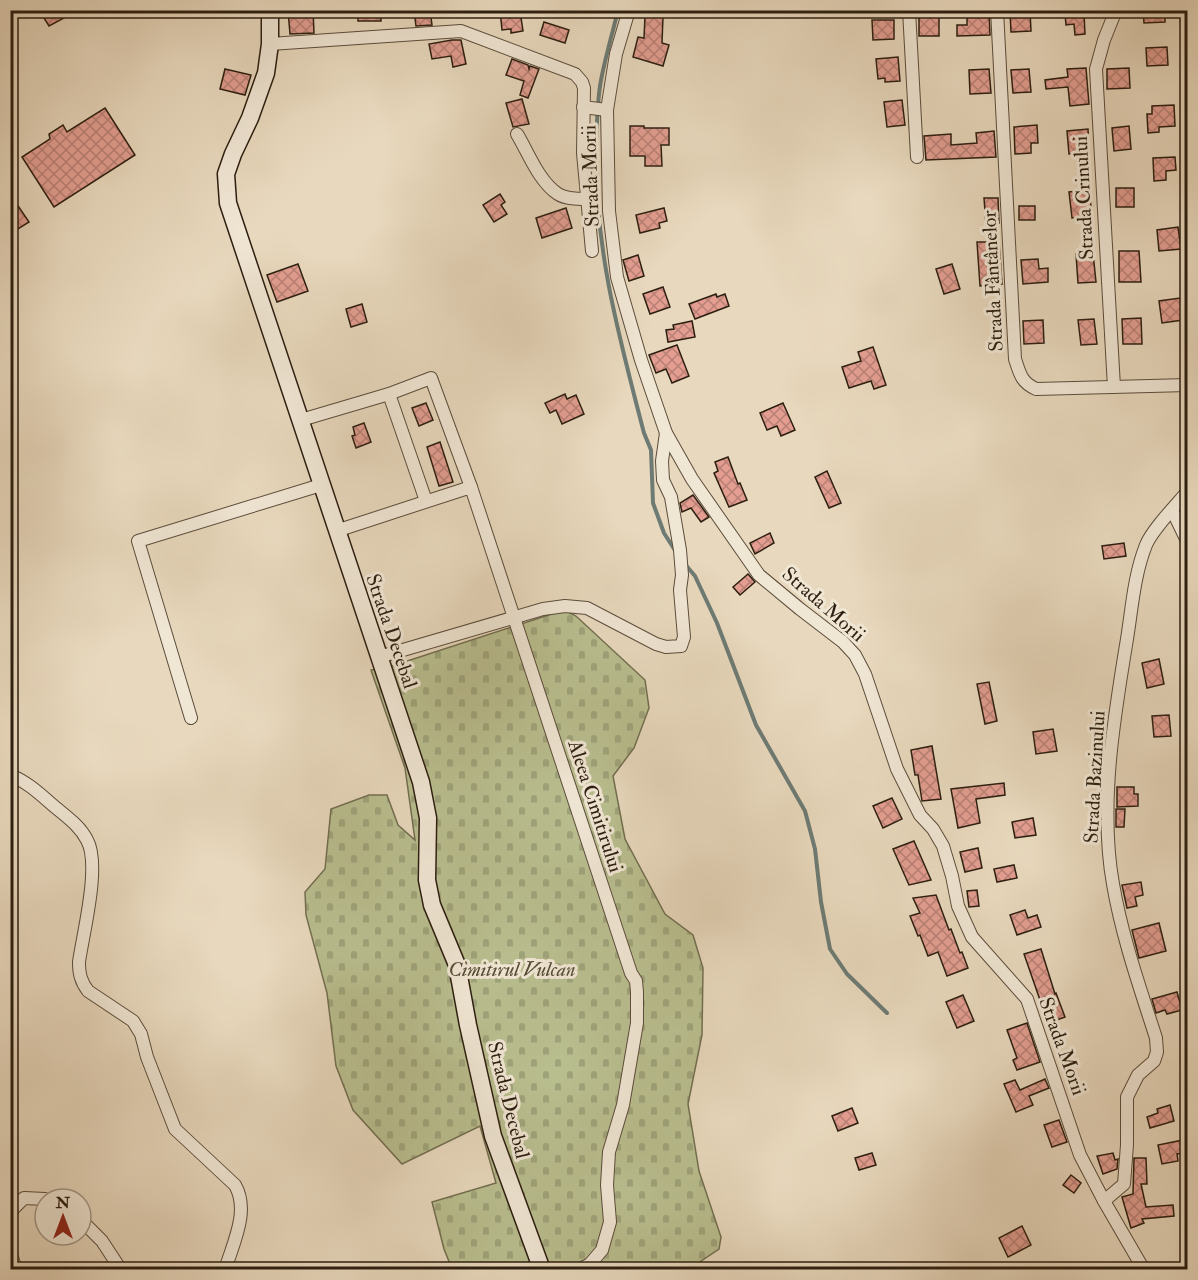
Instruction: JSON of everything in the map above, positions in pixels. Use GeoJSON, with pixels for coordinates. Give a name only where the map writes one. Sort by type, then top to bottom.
{"type":"FeatureCollection","features":[{"type":"Feature","properties":{"kind":"street","name":"Strada Decebal"},"geometry":{"type":"LineString","coordinates":[[270,10],[270,44],[266,73],[226,174],[228,203],[421,782],[428,818],[427,880],[432,905],[457,966],[493,1136],[542,1269]]}},
{"type":"Feature","properties":{"kind":"street","name":"Strada Morii"},"geometry":{"type":"LineString","coordinates":[[629,10],[597,109],[618,277],[641,360],[666,433],[692,479],[759,574],[843,642],[855,655],[865,674],[897,769],[920,815],[933,829],[943,846],[958,906],[972,937],[1028,999],[1080,1155],[1144,1269]]}},
{"type":"Feature","properties":{"kind":"street"},"geometry":{"type":"LineString","coordinates":[[909,10],[916,157]]}},
{"type":"Feature","properties":{"kind":"street","name":"Strada Fântânelor"},"geometry":{"type":"LineString","coordinates":[[996,10],[1015,359],[1019,373],[1026,384],[1036,389],[1188,385]]}},
{"type":"Feature","properties":{"kind":"street","name":"Strada Crinului"},"geometry":{"type":"LineString","coordinates":[[1114,387],[1096,69],[1116,10]]}},
{"type":"Feature","properties":{"kind":"street"},"geometry":{"type":"LineString","coordinates":[[1186,10],[1188,50]]}},
{"type":"Feature","properties":{"kind":"street"},"geometry":{"type":"LineString","coordinates":[[270,44],[461,31],[575,74],[597,109],[583,153],[592,251]]}},
{"type":"Feature","properties":{"kind":"street"},"geometry":{"type":"LineString","coordinates":[[517,134],[548,185],[558,194],[586,199]]}},
{"type":"Feature","properties":{"kind":"street","name":"Aleea Cimitirului"},"geometry":{"type":"LineString","coordinates":[[389,393],[431,378],[471,487],[631,973],[636,981],[637,1023],[623,1106],[609,1152],[607,1185],[610,1222],[602,1250],[590,1264],[578,1269]]}},
{"type":"Feature","properties":{"kind":"street"},"geometry":{"type":"LineString","coordinates":[[301,420],[389,393],[426,501]]}},
{"type":"Feature","properties":{"kind":"street"},"geometry":{"type":"LineString","coordinates":[[379,657],[543,609],[575,606],[587,608],[656,644],[666,647],[681,646],[684,637],[680,590],[682,575],[680,550],[670,497],[663,480],[662,461],[666,433]]}},
{"type":"Feature","properties":{"kind":"street"},"geometry":{"type":"LineString","coordinates":[[191,718],[138,541],[321,485]]}},
{"type":"Feature","properties":{"kind":"street"},"geometry":{"type":"LineString","coordinates":[[336,531],[471,487]]}},
{"type":"Feature","properties":{"kind":"street","name":"Strada Bazinului"},"geometry":{"type":"LineString","coordinates":[[1104,1201],[1124,1184],[1127,1097],[1138,1075],[1154,1061],[1157,1052],[1156,1038],[1129,954],[1115,894],[1108,836],[1110,771],[1118,695],[1137,575],[1147,543],[1188,491]]}},
{"type":"Feature","properties":{"kind":"street"},"geometry":{"type":"LineString","coordinates":[[1172,510],[1188,543]]}},
{"type":"Feature","properties":{"kind":"street"},"geometry":{"type":"LineString","coordinates":[[10,775],[31,786],[77,826],[91,847],[93,861],[91,889],[79,974],[88,991],[133,1021],[141,1034],[155,1079],[175,1129],[235,1185],[240,1195],[243,1211],[225,1269]]}},
{"type":"Feature","properties":{"kind":"street"},"geometry":{"type":"LineString","coordinates":[[10,1216],[13,1209],[24,1198],[33,1198]]}},
{"type":"Feature","properties":{"kind":"street"},"geometry":{"type":"LineString","coordinates":[[93,1232],[121,1269]]}},
{"type":"Feature","properties":{"kind":"street"},"geometry":{"type":"LineString","coordinates":[[10,1251],[16,1269]]}},
{"type":"Feature","properties":{"kind":"green space","name":"Cimitirul Vulcan"},"geometry":{"type":"Polygon","coordinates":[[[564,610],[576,616],[645,680],[649,708],[634,748],[613,776],[625,839],[665,914],[693,935],[703,968],[702,1035],[688,1104],[699,1171],[721,1237],[719,1249],[692,1267],[673,1269],[452,1269],[444,1249],[432,1202],[496,1183],[480,1126],[402,1164],[353,1110],[336,1066],[327,993],[306,915],[305,892],[325,869],[331,809],[369,795],[387,795],[398,825],[415,840],[405,768],[371,670],[392,666],[564,610]]]}},
{"type":"Feature","properties":{"kind":"building"},"geometry":{"type":"Polygon","coordinates":[[[39,10],[60,10],[64,18],[49,26],[39,10]]]}},
{"type":"Feature","properties":{"kind":"building"},"geometry":{"type":"Polygon","coordinates":[[[288,10],[313,10],[314,33],[290,34],[288,10]]]}},
{"type":"Feature","properties":{"kind":"building"},"geometry":{"type":"Polygon","coordinates":[[[358,10],[381,10],[381,21],[358,21],[358,10]]]}},
{"type":"Feature","properties":{"kind":"building"},"geometry":{"type":"Polygon","coordinates":[[[414,10],[430,10],[432,25],[416,26],[414,10]]]}},
{"type":"Feature","properties":{"kind":"building"},"geometry":{"type":"Polygon","coordinates":[[[500,10],[511,10],[511,13],[520,11],[523,31],[511,33],[511,29],[502,30],[500,10]]]}},
{"type":"Feature","properties":{"kind":"building"},"geometry":{"type":"Polygon","coordinates":[[[1143,10],[1165,10],[1165,22],[1144,23],[1143,10]]]}},
{"type":"Feature","properties":{"kind":"building"},"geometry":{"type":"Polygon","coordinates":[[[1030,11],[1031,31],[1011,32],[1010,12],[1030,11]]]}},
{"type":"Feature","properties":{"kind":"building"},"geometry":{"type":"Polygon","coordinates":[[[919,12],[939,12],[939,36],[919,36],[919,12]]]}},
{"type":"Feature","properties":{"kind":"building"},"geometry":{"type":"Polygon","coordinates":[[[989,12],[990,35],[957,36],[957,25],[967,25],[967,14],[989,12]]]}},
{"type":"Feature","properties":{"kind":"building"},"geometry":{"type":"Polygon","coordinates":[[[1084,13],[1085,34],[1075,35],[1074,24],[1066,25],[1065,14],[1084,13]]]}},
{"type":"Feature","properties":{"kind":"building"},"geometry":{"type":"Polygon","coordinates":[[[645,16],[663,17],[662,43],[669,45],[663,66],[633,57],[638,37],[644,38],[645,16]]]}},
{"type":"Feature","properties":{"kind":"building"},"geometry":{"type":"Polygon","coordinates":[[[872,20],[894,20],[894,39],[873,40],[872,20]]]}},
{"type":"Feature","properties":{"kind":"building"},"geometry":{"type":"Polygon","coordinates":[[[544,22],[569,30],[565,43],[540,35],[544,22]]]}},
{"type":"Feature","properties":{"kind":"building"},"geometry":{"type":"Polygon","coordinates":[[[461,40],[466,64],[453,67],[451,56],[432,59],[429,44],[461,40]]]}},
{"type":"Feature","properties":{"kind":"building"},"geometry":{"type":"Polygon","coordinates":[[[1167,47],[1168,65],[1147,66],[1146,48],[1167,47]]]}},
{"type":"Feature","properties":{"kind":"building"},"geometry":{"type":"Polygon","coordinates":[[[898,57],[900,81],[885,82],[885,78],[878,79],[876,59],[898,57]]]}},
{"type":"Feature","properties":{"kind":"building"},"geometry":{"type":"Polygon","coordinates":[[[512,59],[528,65],[529,69],[530,66],[539,69],[528,98],[520,95],[524,81],[506,75],[512,59]]]}},
{"type":"Feature","properties":{"kind":"building"},"geometry":{"type":"Polygon","coordinates":[[[1086,68],[1089,104],[1070,106],[1068,87],[1046,89],[1045,80],[1068,77],[1067,69],[1086,68]]]}},
{"type":"Feature","properties":{"kind":"building"},"geometry":{"type":"Polygon","coordinates":[[[1129,68],[1130,88],[1107,89],[1107,69],[1129,68]]]}},
{"type":"Feature","properties":{"kind":"building"},"geometry":{"type":"Polygon","coordinates":[[[225,69],[251,75],[245,95],[220,89],[225,69]]]}},
{"type":"Feature","properties":{"kind":"building"},"geometry":{"type":"Polygon","coordinates":[[[989,69],[991,93],[970,94],[969,70],[989,69]]]}},
{"type":"Feature","properties":{"kind":"building"},"geometry":{"type":"Polygon","coordinates":[[[1029,69],[1031,92],[1013,93],[1011,70],[1029,69]]]}},
{"type":"Feature","properties":{"kind":"building"},"geometry":{"type":"Polygon","coordinates":[[[522,99],[529,124],[513,127],[506,103],[522,99]]]}},
{"type":"Feature","properties":{"kind":"building"},"geometry":{"type":"Polygon","coordinates":[[[902,100],[905,125],[887,127],[884,102],[902,100]]]}},
{"type":"Feature","properties":{"kind":"building"},"geometry":{"type":"Polygon","coordinates":[[[1174,105],[1175,126],[1159,127],[1159,132],[1148,133],[1147,114],[1152,114],[1152,106],[1174,105]]]}},
{"type":"Feature","properties":{"kind":"building"},"geometry":{"type":"Polygon","coordinates":[[[105,108],[135,155],[54,207],[22,157],[50,139],[49,134],[63,125],[67,132],[105,108]]]}},
{"type":"Feature","properties":{"kind":"building"},"geometry":{"type":"Polygon","coordinates":[[[1037,125],[1038,143],[1031,143],[1031,153],[1015,154],[1014,127],[1037,125]]]}},
{"type":"Feature","properties":{"kind":"building"},"geometry":{"type":"Polygon","coordinates":[[[630,126],[669,128],[669,145],[661,145],[662,166],[645,166],[645,156],[630,156],[630,126]]]}},
{"type":"Feature","properties":{"kind":"building"},"geometry":{"type":"Polygon","coordinates":[[[1129,126],[1131,149],[1114,151],[1112,128],[1129,126]]]}},
{"type":"Feature","properties":{"kind":"building"},"geometry":{"type":"Polygon","coordinates":[[[1088,129],[1089,152],[1069,154],[1067,131],[1088,129]]]}},
{"type":"Feature","properties":{"kind":"building"},"geometry":{"type":"Polygon","coordinates":[[[994,131],[996,157],[926,160],[924,136],[951,134],[951,145],[977,143],[976,133],[994,131]]]}},
{"type":"Feature","properties":{"kind":"building"},"geometry":{"type":"Polygon","coordinates":[[[1175,157],[1176,170],[1166,171],[1166,180],[1154,181],[1153,158],[1175,157]]]}},
{"type":"Feature","properties":{"kind":"building"},"geometry":{"type":"Polygon","coordinates":[[[1116,188],[1134,188],[1134,207],[1116,207],[1116,188]]]}},
{"type":"Feature","properties":{"kind":"building"},"geometry":{"type":"Polygon","coordinates":[[[1089,190],[1092,215],[1072,218],[1069,192],[1089,190]]]}},
{"type":"Feature","properties":{"kind":"building"},"geometry":{"type":"Polygon","coordinates":[[[10,194],[29,222],[10,234],[10,194]]]}},
{"type":"Feature","properties":{"kind":"building"},"geometry":{"type":"Polygon","coordinates":[[[500,194],[505,202],[501,205],[507,214],[494,222],[483,205],[500,194]]]}},
{"type":"Feature","properties":{"kind":"building"},"geometry":{"type":"Polygon","coordinates":[[[984,198],[998,198],[999,223],[986,224],[984,198]]]}},
{"type":"Feature","properties":{"kind":"building"},"geometry":{"type":"Polygon","coordinates":[[[1019,206],[1035,206],[1035,220],[1019,220],[1019,206]]]}},
{"type":"Feature","properties":{"kind":"building"},"geometry":{"type":"Polygon","coordinates":[[[566,208],[572,228],[542,238],[536,218],[566,208]]]}},
{"type":"Feature","properties":{"kind":"building"},"geometry":{"type":"Polygon","coordinates":[[[664,208],[667,221],[659,223],[660,228],[640,233],[636,215],[664,208]]]}},
{"type":"Feature","properties":{"kind":"building"},"geometry":{"type":"Polygon","coordinates":[[[1178,227],[1181,249],[1159,251],[1157,230],[1178,227]]]}},
{"type":"Feature","properties":{"kind":"building"},"geometry":{"type":"Polygon","coordinates":[[[977,242],[999,242],[1002,284],[980,286],[977,242]]]}},
{"type":"Feature","properties":{"kind":"building"},"geometry":{"type":"Polygon","coordinates":[[[1119,251],[1139,251],[1141,282],[1119,282],[1119,251]]]}},
{"type":"Feature","properties":{"kind":"building"},"geometry":{"type":"Polygon","coordinates":[[[1093,253],[1096,282],[1078,283],[1076,254],[1093,253]]]}},
{"type":"Feature","properties":{"kind":"building"},"geometry":{"type":"Polygon","coordinates":[[[638,255],[644,276],[629,281],[623,260],[638,255]]]}},
{"type":"Feature","properties":{"kind":"building"},"geometry":{"type":"Polygon","coordinates":[[[1038,259],[1039,269],[1048,268],[1048,282],[1023,284],[1021,260],[1038,259]]]}},
{"type":"Feature","properties":{"kind":"building"},"geometry":{"type":"Polygon","coordinates":[[[298,264],[308,291],[277,302],[267,275],[298,264]]]}},
{"type":"Feature","properties":{"kind":"building"},"geometry":{"type":"Polygon","coordinates":[[[952,264],[960,289],[944,294],[936,269],[952,264]]]}},
{"type":"Feature","properties":{"kind":"building"},"geometry":{"type":"Polygon","coordinates":[[[663,287],[670,307],[650,314],[643,294],[663,287]]]}},
{"type":"Feature","properties":{"kind":"building"},"geometry":{"type":"Polygon","coordinates":[[[716,294],[717,297],[725,294],[729,306],[695,319],[689,304],[716,294]]]}},
{"type":"Feature","properties":{"kind":"building"},"geometry":{"type":"Polygon","coordinates":[[[1180,298],[1183,320],[1162,323],[1159,301],[1180,298]]]}},
{"type":"Feature","properties":{"kind":"building"},"geometry":{"type":"Polygon","coordinates":[[[362,304],[367,322],[351,327],[346,309],[362,304]]]}},
{"type":"Feature","properties":{"kind":"building"},"geometry":{"type":"Polygon","coordinates":[[[1141,318],[1142,344],[1123,344],[1122,319],[1141,318]]]}},
{"type":"Feature","properties":{"kind":"building"},"geometry":{"type":"Polygon","coordinates":[[[1094,319],[1097,344],[1081,345],[1078,320],[1094,319]]]}},
{"type":"Feature","properties":{"kind":"building"},"geometry":{"type":"Polygon","coordinates":[[[1043,320],[1044,343],[1024,344],[1023,321],[1043,320]]]}},
{"type":"Feature","properties":{"kind":"building"},"geometry":{"type":"Polygon","coordinates":[[[692,321],[695,337],[668,342],[666,330],[674,329],[673,325],[692,321]]]}},
{"type":"Feature","properties":{"kind":"building"},"geometry":{"type":"Polygon","coordinates":[[[677,345],[689,376],[672,383],[666,369],[656,373],[649,355],[677,345]]]}},
{"type":"Feature","properties":{"kind":"building"},"geometry":{"type":"Polygon","coordinates":[[[873,347],[886,385],[874,389],[871,381],[849,388],[842,367],[861,361],[858,352],[873,347]]]}},
{"type":"Feature","properties":{"kind":"building"},"geometry":{"type":"Polygon","coordinates":[[[565,394],[567,399],[576,395],[584,414],[562,424],[556,410],[550,413],[545,403],[565,394]]]}},
{"type":"Feature","properties":{"kind":"building"},"geometry":{"type":"Polygon","coordinates":[[[426,403],[433,420],[419,426],[412,408],[426,403]]]}},
{"type":"Feature","properties":{"kind":"building"},"geometry":{"type":"Polygon","coordinates":[[[783,403],[795,430],[781,436],[777,426],[767,430],[760,413],[783,403]]]}},
{"type":"Feature","properties":{"kind":"building"},"geometry":{"type":"Polygon","coordinates":[[[364,423],[371,442],[356,448],[352,436],[355,435],[353,427],[364,423]]]}},
{"type":"Feature","properties":{"kind":"building"},"geometry":{"type":"Polygon","coordinates":[[[440,442],[453,482],[439,486],[427,447],[440,442]]]}},
{"type":"Feature","properties":{"kind":"building"},"geometry":{"type":"Polygon","coordinates":[[[728,457],[747,500],[729,507],[714,473],[718,471],[715,462],[728,457]]]}},
{"type":"Feature","properties":{"kind":"building"},"geometry":{"type":"Polygon","coordinates":[[[827,471],[841,503],[829,508],[815,477],[827,471]]]}},
{"type":"Feature","properties":{"kind":"building"},"geometry":{"type":"Polygon","coordinates":[[[693,495],[709,517],[701,522],[691,508],[682,512],[680,503],[693,495]]]}},
{"type":"Feature","properties":{"kind":"building"},"geometry":{"type":"Polygon","coordinates":[[[770,533],[774,543],[755,554],[750,543],[770,533]]]}},
{"type":"Feature","properties":{"kind":"building"},"geometry":{"type":"Polygon","coordinates":[[[1124,543],[1126,556],[1104,559],[1102,546],[1124,543]]]}},
{"type":"Feature","properties":{"kind":"building"},"geometry":{"type":"Polygon","coordinates":[[[748,574],[755,582],[740,595],[733,587],[748,574]]]}},
{"type":"Feature","properties":{"kind":"building"},"geometry":{"type":"Polygon","coordinates":[[[1159,659],[1164,684],[1147,688],[1142,663],[1159,659]]]}},
{"type":"Feature","properties":{"kind":"building"},"geometry":{"type":"Polygon","coordinates":[[[989,682],[997,721],[985,724],[977,684],[989,682]]]}},
{"type":"Feature","properties":{"kind":"building"},"geometry":{"type":"Polygon","coordinates":[[[1169,715],[1171,736],[1154,737],[1152,716],[1169,715]]]}},
{"type":"Feature","properties":{"kind":"building"},"geometry":{"type":"Polygon","coordinates":[[[1053,729],[1057,751],[1036,754],[1033,732],[1053,729]]]}},
{"type":"Feature","properties":{"kind":"building"},"geometry":{"type":"Polygon","coordinates":[[[932,746],[941,799],[922,801],[911,750],[932,746]]]}},
{"type":"Feature","properties":{"kind":"building"},"geometry":{"type":"Polygon","coordinates":[[[1004,783],[1005,795],[976,799],[980,823],[958,828],[951,789],[1004,783]]]}},
{"type":"Feature","properties":{"kind":"building"},"geometry":{"type":"Polygon","coordinates":[[[1117,787],[1134,787],[1134,794],[1138,794],[1138,806],[1117,807],[1117,787]]]}},
{"type":"Feature","properties":{"kind":"building"},"geometry":{"type":"Polygon","coordinates":[[[892,798],[902,819],[883,828],[873,806],[892,798]]]}},
{"type":"Feature","properties":{"kind":"building"},"geometry":{"type":"Polygon","coordinates":[[[1116,809],[1125,809],[1124,827],[1116,827],[1116,809]]]}},
{"type":"Feature","properties":{"kind":"building"},"geometry":{"type":"Polygon","coordinates":[[[1033,818],[1036,835],[1015,838],[1012,822],[1033,818]]]}},
{"type":"Feature","properties":{"kind":"building"},"geometry":{"type":"Polygon","coordinates":[[[914,841],[931,880],[909,885],[893,849],[914,841]]]}},
{"type":"Feature","properties":{"kind":"building"},"geometry":{"type":"Polygon","coordinates":[[[978,848],[982,868],[965,872],[960,852],[978,848]]]}},
{"type":"Feature","properties":{"kind":"building"},"geometry":{"type":"Polygon","coordinates":[[[1014,865],[1017,878],[997,882],[994,869],[1014,865]]]}},
{"type":"Feature","properties":{"kind":"building"},"geometry":{"type":"Polygon","coordinates":[[[1141,882],[1143,895],[1135,897],[1137,906],[1127,908],[1122,885],[1141,882]]]}},
{"type":"Feature","properties":{"kind":"building"},"geometry":{"type":"Polygon","coordinates":[[[977,890],[979,906],[969,907],[967,891],[977,890]]]}},
{"type":"Feature","properties":{"kind":"building"},"geometry":{"type":"Polygon","coordinates":[[[936,895],[949,930],[951,929],[968,968],[947,976],[938,952],[928,956],[910,916],[920,913],[913,898],[936,895]]]}},
{"type":"Feature","properties":{"kind":"building"},"geometry":{"type":"Polygon","coordinates":[[[1025,910],[1028,918],[1037,915],[1041,927],[1017,935],[1010,915],[1025,910]]]}},
{"type":"Feature","properties":{"kind":"building"},"geometry":{"type":"Polygon","coordinates":[[[1159,923],[1166,951],[1139,958],[1132,930],[1159,923]]]}},
{"type":"Feature","properties":{"kind":"building"},"geometry":{"type":"Polygon","coordinates":[[[1041,949],[1065,1017],[1048,1023],[1024,954],[1041,949]]]}},
{"type":"Feature","properties":{"kind":"building"},"geometry":{"type":"Polygon","coordinates":[[[1177,992],[1182,1010],[1167,1014],[1165,1010],[1156,1013],[1152,999],[1177,992]]]}},
{"type":"Feature","properties":{"kind":"building"},"geometry":{"type":"Polygon","coordinates":[[[963,995],[974,1021],[957,1028],[946,1002],[963,995]]]}},
{"type":"Feature","properties":{"kind":"building"},"geometry":{"type":"Polygon","coordinates":[[[1027,1023],[1040,1062],[1017,1070],[1013,1060],[1017,1058],[1007,1030],[1027,1023]]]}},
{"type":"Feature","properties":{"kind":"building"},"geometry":{"type":"Polygon","coordinates":[[[1045,1079],[1049,1088],[1029,1096],[1033,1105],[1016,1112],[1004,1084],[1015,1080],[1020,1090],[1045,1079]]]}},
{"type":"Feature","properties":{"kind":"building"},"geometry":{"type":"Polygon","coordinates":[[[1170,1105],[1174,1121],[1150,1128],[1147,1117],[1158,1113],[1157,1109],[1170,1105]]]}},
{"type":"Feature","properties":{"kind":"building"},"geometry":{"type":"Polygon","coordinates":[[[852,1108],[858,1123],[838,1131],[832,1116],[852,1108]]]}},
{"type":"Feature","properties":{"kind":"building"},"geometry":{"type":"Polygon","coordinates":[[[1059,1120],[1067,1142],[1052,1147],[1044,1125],[1059,1120]]]}},
{"type":"Feature","properties":{"kind":"building"},"geometry":{"type":"Polygon","coordinates":[[[1183,1140],[1185,1153],[1177,1154],[1178,1161],[1162,1164],[1158,1145],[1183,1140]]]}},
{"type":"Feature","properties":{"kind":"building"},"geometry":{"type":"Polygon","coordinates":[[[872,1153],[876,1165],[859,1170],[855,1158],[872,1153]]]}},
{"type":"Feature","properties":{"kind":"building"},"geometry":{"type":"Polygon","coordinates":[[[1113,1153],[1115,1160],[1118,1159],[1117,1169],[1103,1174],[1097,1156],[1113,1153]]]}},
{"type":"Feature","properties":{"kind":"building"},"geometry":{"type":"Polygon","coordinates":[[[1134,1158],[1146,1158],[1147,1184],[1141,1184],[1146,1207],[1173,1205],[1174,1216],[1142,1219],[1144,1223],[1131,1228],[1122,1197],[1133,1194],[1134,1158]]]}},
{"type":"Feature","properties":{"kind":"building"},"geometry":{"type":"Polygon","coordinates":[[[1071,1175],[1081,1183],[1074,1193],[1063,1185],[1071,1175]]]}},
{"type":"Feature","properties":{"kind":"building"},"geometry":{"type":"Polygon","coordinates":[[[1022,1226],[1031,1245],[1008,1257],[999,1238],[1022,1226]]]}},
{"type":"Feature","properties":{"kind":"waterway"},"geometry":{"type":"LineString","coordinates":[[618,10],[598,101],[596,183],[599,220],[617,327],[644,433],[651,450],[653,503],[664,533],[676,552]]}},
{"type":"Feature","properties":{"kind":"waterway"},"geometry":{"type":"LineString","coordinates":[[684,563],[695,576],[717,623],[756,725],[805,811],[815,849],[821,902],[830,949],[847,974],[887,1013]]}}]}
